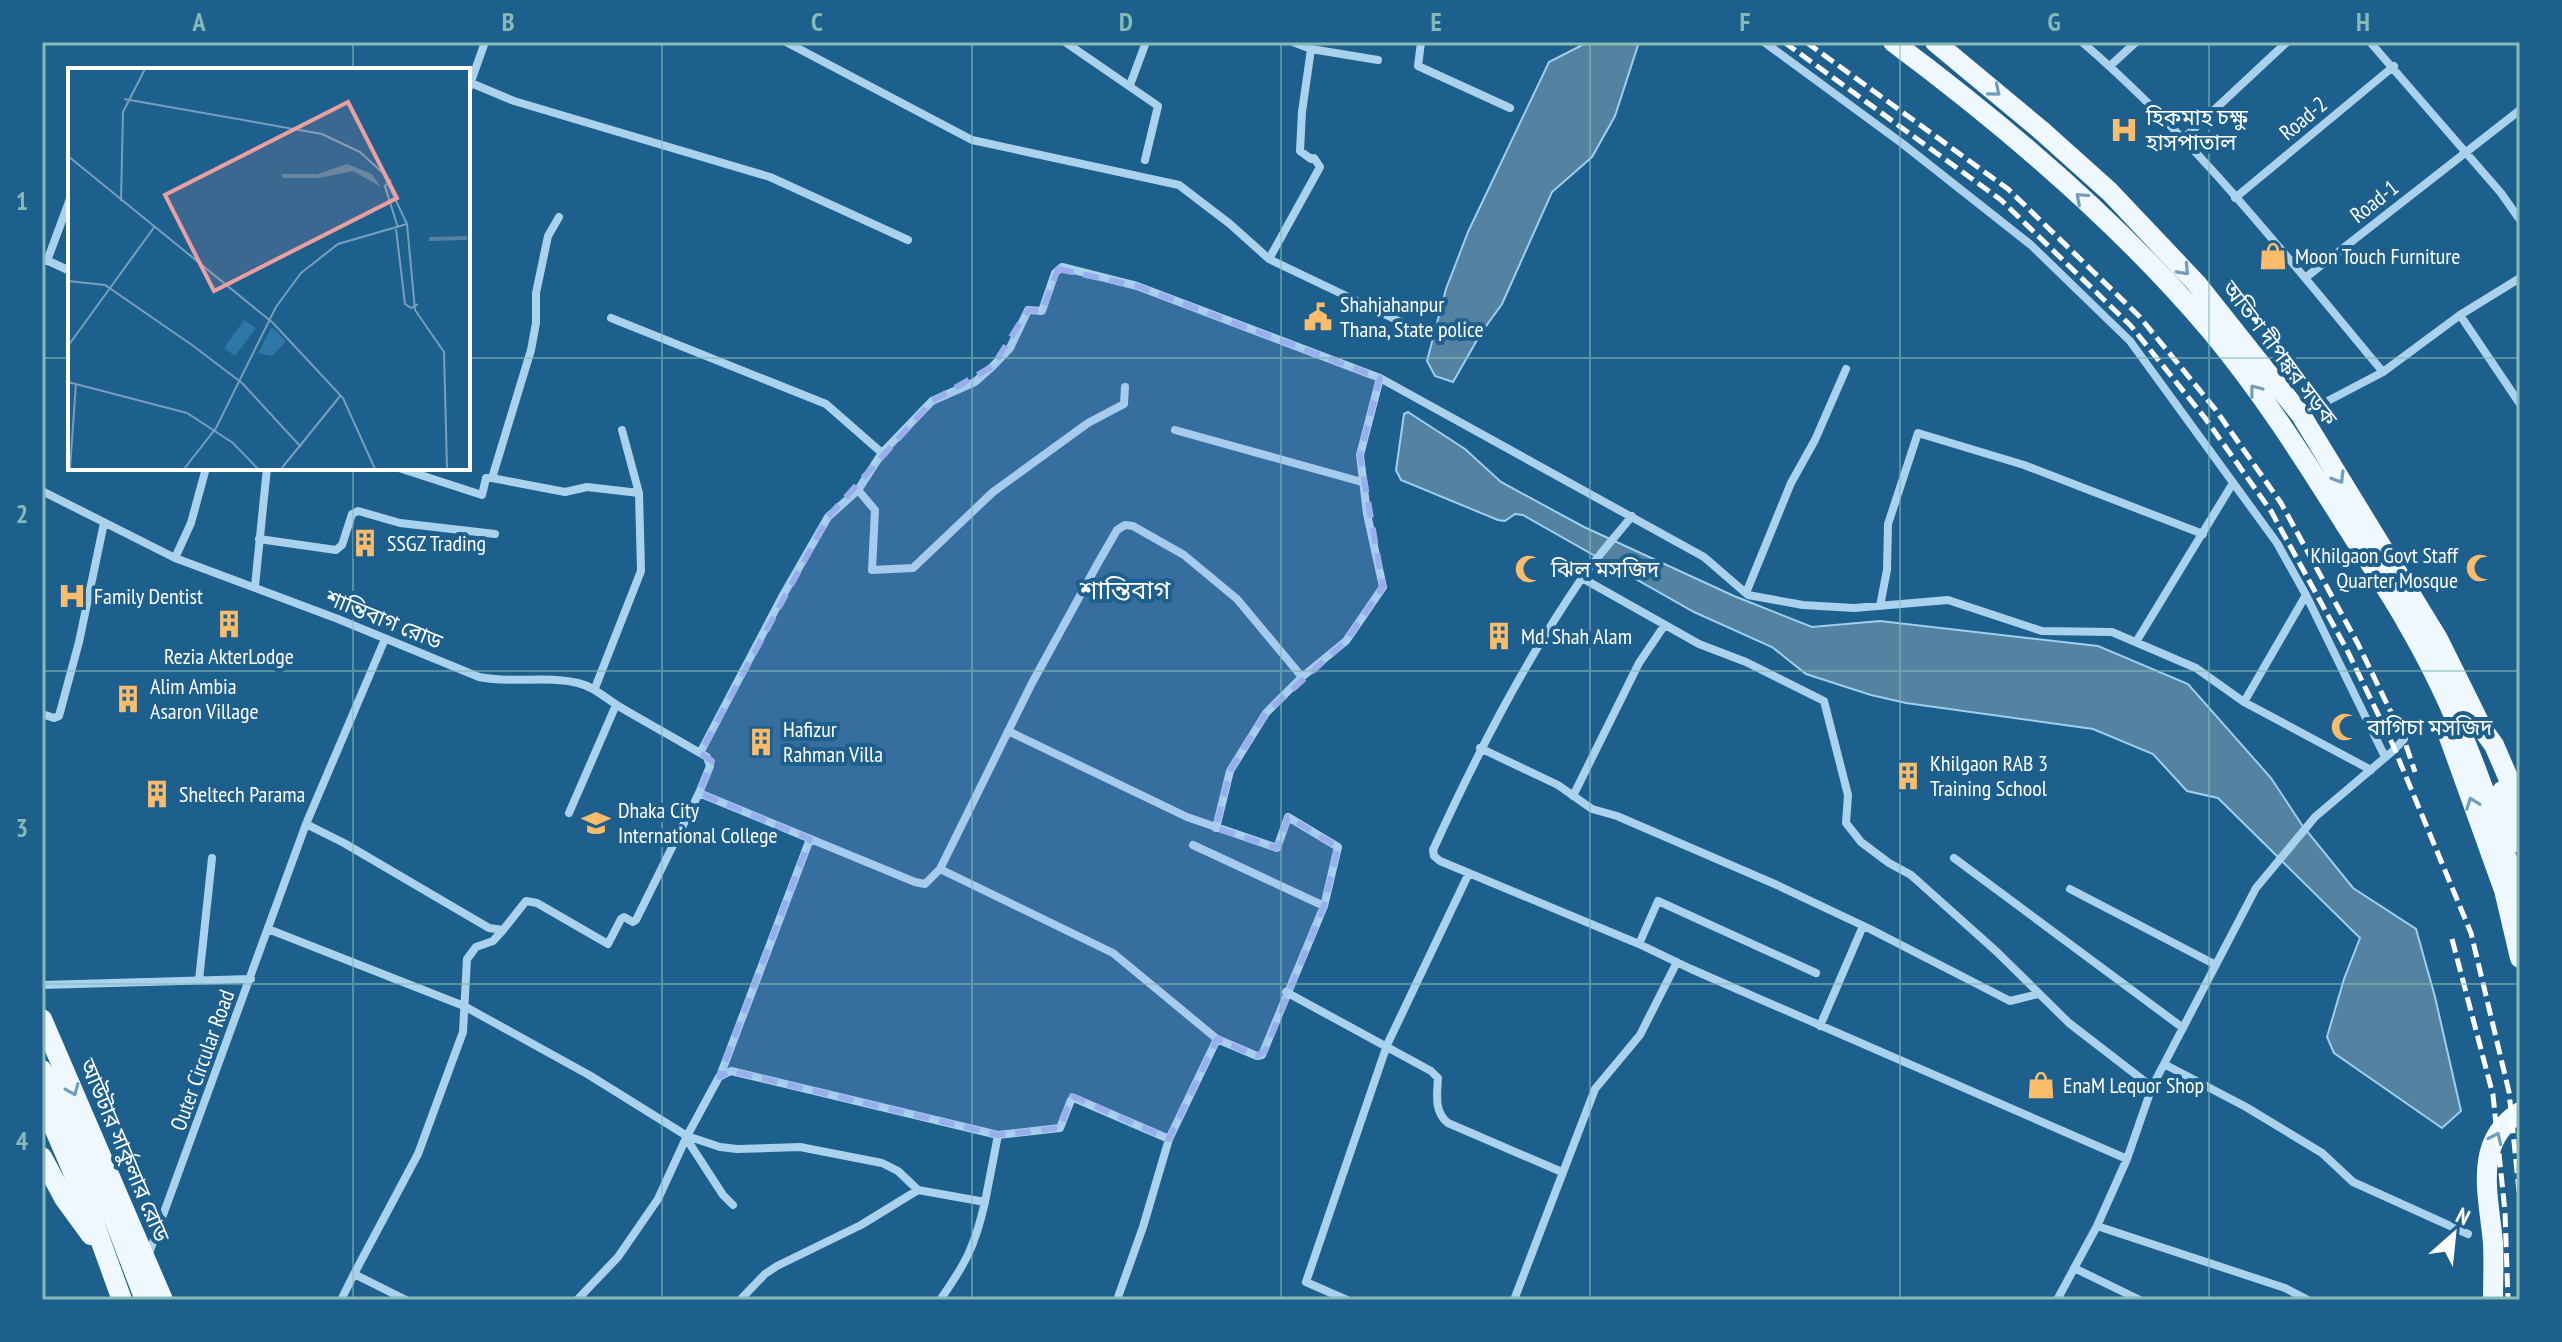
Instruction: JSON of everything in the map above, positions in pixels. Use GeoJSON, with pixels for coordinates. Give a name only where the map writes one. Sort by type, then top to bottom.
{"type":"FeatureCollection","features":[{"type":"Feature","properties":{"kind":"main road","name":"অতিশ দীপঙ্কর সড়ক"},"geometry":{"type":"LineString","coordinates":[[1893,42],[1955,88],[2152,265],[2212,332],[2282,426],[2408,624],[2443,694],[2490,800],[2520,903]]}},
{"type":"Feature","properties":{"kind":"main road","name":"অতিশ দীপঙ্কর সড়ক"},"geometry":{"type":"LineString","coordinates":[[1935,42],[2110,192],[2197,284],[2301,415],[2438,639],[2483,730],[2494,745],[2520,805]]}},
{"type":"Feature","properties":{"kind":"main road"},"geometry":{"type":"LineString","coordinates":[[2282,426],[2301,415]]}},
{"type":"Feature","properties":{"kind":"main road"},"geometry":{"type":"LineString","coordinates":[[2408,624],[2504,890],[2520,958]]}},
{"type":"Feature","properties":{"kind":"main road"},"geometry":{"type":"LineString","coordinates":[[2483,730],[2520,843]]}},
{"type":"Feature","properties":{"kind":"main road","name":"আউটার সার্কুলার রোড"},"geometry":{"type":"LineString","coordinates":[[42,1019],[163,1300]]}},
{"type":"Feature","properties":{"kind":"main road"},"geometry":{"type":"LineString","coordinates":[[42,1070],[114,1219],[145,1300]]}},
{"type":"Feature","properties":{"kind":"main road"},"geometry":{"type":"LineString","coordinates":[[42,1100],[89,1209],[122,1300]]}},
{"type":"Feature","properties":{"kind":"main road"},"geometry":{"type":"LineString","coordinates":[[2493,1300],[2487,1187],[2489,1156],[2495,1134],[2520,1112]]}},
{"type":"Feature","properties":{"kind":"main road"},"geometry":{"type":"LineString","coordinates":[[42,1157],[64,1198],[103,1251]]}},
{"type":"Feature","properties":{"kind":"main road"},"geometry":{"type":"LineString","coordinates":[[112,1275],[146,1261]]}},
{"type":"Feature","properties":{"kind":"street"},"geometry":{"type":"LineString","coordinates":[[470,84],[485,42]]}},
{"type":"Feature","properties":{"kind":"street"},"geometry":{"type":"LineString","coordinates":[[786,42],[972,140],[1179,185],[1269,259],[1405,324]]}},
{"type":"Feature","properties":{"kind":"street"},"geometry":{"type":"LineString","coordinates":[[1065,42],[1158,106],[1145,160]]}},
{"type":"Feature","properties":{"kind":"street"},"geometry":{"type":"LineString","coordinates":[[1130,85],[1146,42]]}},
{"type":"Feature","properties":{"kind":"street"},"geometry":{"type":"LineString","coordinates":[[1293,42],[1378,60]]}},
{"type":"Feature","properties":{"kind":"street"},"geometry":{"type":"LineString","coordinates":[[1421,42],[1418,66],[1510,108]]}},
{"type":"Feature","properties":{"kind":"street"},"geometry":{"type":"LineString","coordinates":[[1764,42],[1903,144],[2031,245],[2130,341],[2277,543],[2306,595],[2385,757]]}},
{"type":"Feature","properties":{"kind":"street"},"geometry":{"type":"LineString","coordinates":[[2082,42],[2110,66],[2235,198],[2383,372]]}},
{"type":"Feature","properties":{"kind":"street"},"geometry":{"type":"LineString","coordinates":[[2110,66],[2136,42]]}},
{"type":"Feature","properties":{"kind":"street"},"geometry":{"type":"LineString","coordinates":[[2182,140],[2287,42]]}},
{"type":"Feature","properties":{"kind":"street"},"geometry":{"type":"LineString","coordinates":[[2370,42],[2394,66],[2520,220]]}},
{"type":"Feature","properties":{"kind":"street"},"geometry":{"type":"LineString","coordinates":[[1269,259],[1320,167],[1314,158],[1300,151],[1310,47]]}},
{"type":"Feature","properties":{"kind":"street","name":"Road-2"},"geometry":{"type":"LineString","coordinates":[[2235,198],[2394,66]]}},
{"type":"Feature","properties":{"kind":"street"},"geometry":{"type":"LineString","coordinates":[[470,87],[770,177],[908,240]]}},
{"type":"Feature","properties":{"kind":"street","name":"Road-1"},"geometry":{"type":"LineString","coordinates":[[2305,278],[2520,110]]}},
{"type":"Feature","properties":{"kind":"street"},"geometry":{"type":"LineString","coordinates":[[68,204],[45,259],[68,270]]}},
{"type":"Feature","properties":{"kind":"street"},"geometry":{"type":"LineString","coordinates":[[492,478],[531,350],[536,323],[536,293],[548,236],[559,217]]}},
{"type":"Feature","properties":{"kind":"street"},"geometry":{"type":"LineString","coordinates":[[700,753],[828,517],[858,490],[882,453],[932,401],[975,382],[1010,348],[1028,310],[1042,311],[1055,273],[1062,267],[1137,286],[1380,378],[1704,557],[1746,593],[1803,605],[1854,608],[1948,600],[2042,631],[2112,632],[2196,668],[2244,702],[2371,770]]}},
{"type":"Feature","properties":{"kind":"street"},"geometry":{"type":"LineString","coordinates":[[2301,415],[2383,372],[2460,315],[2520,278]]}},
{"type":"Feature","properties":{"kind":"street"},"geometry":{"type":"LineString","coordinates":[[2460,315],[2520,404]]}},
{"type":"Feature","properties":{"kind":"street"},"geometry":{"type":"LineString","coordinates":[[611,318],[826,404],[882,453]]}},
{"type":"Feature","properties":{"kind":"street"},"geometry":{"type":"LineString","coordinates":[[1746,593],[1791,483],[1815,440],[1846,369]]}},
{"type":"Feature","properties":{"kind":"street"},"geometry":{"type":"LineString","coordinates":[[1216,828],[1230,771],[1266,713],[1302,677],[1346,641],[1383,587],[1362,482],[1360,455],[1380,378]]}},
{"type":"Feature","properties":{"kind":"street"},"geometry":{"type":"LineString","coordinates":[[858,490],[875,510],[872,570],[913,568],[993,492],[1088,423],[1124,404],[1125,387]]}},
{"type":"Feature","properties":{"kind":"street"},"geometry":{"type":"LineString","coordinates":[[595,688],[641,571],[639,493],[622,430]]}},
{"type":"Feature","properties":{"kind":"street"},"geometry":{"type":"LineString","coordinates":[[1175,430],[1362,482]]}},
{"type":"Feature","properties":{"kind":"street"},"geometry":{"type":"LineString","coordinates":[[1880,606],[1887,570],[1888,524],[1918,433],[2024,465],[2203,534]]}},
{"type":"Feature","properties":{"kind":"street"},"geometry":{"type":"LineString","coordinates":[[175,558],[191,523],[205,470]]}},
{"type":"Feature","properties":{"kind":"street"},"geometry":{"type":"LineString","coordinates":[[255,586],[267,470]]}},
{"type":"Feature","properties":{"kind":"street"},"geometry":{"type":"LineString","coordinates":[[405,470],[482,495],[486,478],[565,492],[587,487],[639,493]]}},
{"type":"Feature","properties":{"kind":"street"},"geometry":{"type":"LineString","coordinates":[[2136,642],[2233,483]]}},
{"type":"Feature","properties":{"kind":"street","name":"শান্তিবাগ রোড"},"geometry":{"type":"LineString","coordinates":[[42,491],[175,558],[255,586],[479,677],[577,682],[595,688],[616,705],[700,753],[710,762],[699,793]]}},
{"type":"Feature","properties":{"kind":"street"},"geometry":{"type":"LineString","coordinates":[[259,539],[336,550],[342,545],[352,514],[358,511],[400,523],[495,534]]}},
{"type":"Feature","properties":{"kind":"street"},"geometry":{"type":"LineString","coordinates":[[1632,516],[1582,578],[1537,649],[1480,748],[1433,850],[1434,856],[2127,1159]]}},
{"type":"Feature","properties":{"kind":"street"},"geometry":{"type":"LineString","coordinates":[[42,714],[54,718],[59,716],[79,642],[104,523]]}},
{"type":"Feature","properties":{"kind":"street"},"geometry":{"type":"LineString","coordinates":[[341,1300],[418,1154],[463,1032],[467,959],[476,947],[493,941],[526,901],[537,903],[608,944],[621,919],[636,920],[699,793],[925,884],[940,869],[1008,731],[1098,563],[1117,530],[1125,525],[1133,526],[1184,555],[1237,599],[1302,677]]}},
{"type":"Feature","properties":{"kind":"street"},"geometry":{"type":"LineString","coordinates":[[1582,578],[1699,644],[1746,662],[1824,701],[1848,795],[1846,823],[1861,842],[1911,875],[1997,952],[2069,1023],[2152,1087]]}},
{"type":"Feature","properties":{"kind":"street"},"geometry":{"type":"LineString","coordinates":[[2244,702],[2306,595]]}},
{"type":"Feature","properties":{"kind":"street"},"geometry":{"type":"LineString","coordinates":[[1573,796],[1639,663],[1664,626]]}},
{"type":"Feature","properties":{"kind":"street"},"geometry":{"type":"LineString","coordinates":[[251,979],[306,824],[385,639]]}},
{"type":"Feature","properties":{"kind":"street"},"geometry":{"type":"LineString","coordinates":[[569,813],[616,705]]}},
{"type":"Feature","properties":{"kind":"street"},"geometry":{"type":"LineString","coordinates":[[940,869],[1113,953],[1217,1039],[1257,1056],[1262,1055],[1324,906],[1338,847],[1288,817],[1277,848],[1216,828],[1008,731]]}},
{"type":"Feature","properties":{"kind":"street"},"geometry":{"type":"LineString","coordinates":[[2061,1299],[2127,1159],[2152,1087],[2256,888],[2315,817],[2404,739]]}},
{"type":"Feature","properties":{"kind":"street"},"geometry":{"type":"LineString","coordinates":[[1480,748],[1558,785],[1592,809],[1617,816],[1863,926],[2010,1001],[2038,994]]}},
{"type":"Feature","properties":{"kind":"street"},"geometry":{"type":"LineString","coordinates":[[306,824],[489,928],[503,930]]}},
{"type":"Feature","properties":{"kind":"street"},"geometry":{"type":"LineString","coordinates":[[577,1300],[626,1246],[658,1199],[719,1077],[810,839]]}},
{"type":"Feature","properties":{"kind":"street"},"geometry":{"type":"LineString","coordinates":[[1193,845],[1324,906]]}},
{"type":"Feature","properties":{"kind":"street"},"geometry":{"type":"LineString","coordinates":[[199,980],[212,858]]}},
{"type":"Feature","properties":{"kind":"street"},"geometry":{"type":"LineString","coordinates":[[1954,858],[2183,1028]]}},
{"type":"Feature","properties":{"kind":"street"},"geometry":{"type":"LineString","coordinates":[[1347,1300],[1306,1282],[1387,1045],[1469,873]]}},
{"type":"Feature","properties":{"kind":"street"},"geometry":{"type":"LineString","coordinates":[[2070,889],[2216,965]]}},
{"type":"Feature","properties":{"kind":"street"},"geometry":{"type":"LineString","coordinates":[[1639,944],[1658,901],[1816,973]]}},
{"type":"Feature","properties":{"kind":"street"},"geometry":{"type":"LineString","coordinates":[[1820,1026],[1863,926]]}},
{"type":"Feature","properties":{"kind":"street"},"geometry":{"type":"LineString","coordinates":[[268,929],[464,1006],[589,1075],[687,1137],[720,1147],[800,1147],[882,1163],[898,1171],[918,1190],[985,1202]]}},
{"type":"Feature","properties":{"kind":"street"},"geometry":{"type":"LineString","coordinates":[[1514,1300],[1595,1089],[1640,1035],[1677,962]]}},
{"type":"Feature","properties":{"kind":"street","name":"Outer Circular Road"},"geometry":{"type":"LineString","coordinates":[[42,985],[251,979],[146,1261]]}},
{"type":"Feature","properties":{"kind":"street"},"geometry":{"type":"LineString","coordinates":[[1286,992],[1431,1071],[1438,1078],[1440,1117],[1448,1123],[1562,1172]]}},
{"type":"Feature","properties":{"kind":"street"},"geometry":{"type":"LineString","coordinates":[[1117,1300],[1169,1139],[1217,1039]]}},
{"type":"Feature","properties":{"kind":"street"},"geometry":{"type":"LineString","coordinates":[[2164,1064],[2246,1107],[2322,1153],[2353,1182],[2468,1234]]}},
{"type":"Feature","properties":{"kind":"street"},"geometry":{"type":"LineString","coordinates":[[719,1077],[731,1071],[998,1135],[1060,1128],[1074,1098],[1169,1139]]}},
{"type":"Feature","properties":{"kind":"street"},"geometry":{"type":"LineString","coordinates":[[940,1300],[961,1271],[977,1239],[998,1135]]}},
{"type":"Feature","properties":{"kind":"street"},"geometry":{"type":"LineString","coordinates":[[687,1137],[715,1183],[733,1205]]}},
{"type":"Feature","properties":{"kind":"street"},"geometry":{"type":"LineString","coordinates":[[740,1300],[777,1266],[861,1225],[918,1190]]}},
{"type":"Feature","properties":{"kind":"street"},"geometry":{"type":"LineString","coordinates":[[2097,1226],[2285,1288],[2308,1300]]}},
{"type":"Feature","properties":{"kind":"street"},"geometry":{"type":"LineString","coordinates":[[2074,1268],[2140,1300]]}},
{"type":"Feature","properties":{"kind":"street"},"geometry":{"type":"LineString","coordinates":[[354,1274],[406,1300]]}},
{"type":"Feature","properties":{"kind":"highlighted area"},"geometry":{"type":"Polygon","coordinates":[[[1058,269],[1137,286],[1380,378],[1360,455],[1383,587],[1346,641],[1266,713],[1230,771],[1216,828],[1277,848],[1288,817],[1338,847],[1324,906],[1265,1051],[1257,1056],[1217,1039],[1169,1139],[1072,1096],[1060,1128],[998,1135],[731,1071],[719,1077],[810,839],[699,793],[712,761],[700,753],[828,517],[932,401],[993,366],[1028,310],[1042,311],[1058,269]]]}},
{"type":"Feature","properties":{"kind":"water"},"geometry":{"type":"Polygon","coordinates":[[[1588,42],[1639,42],[1615,116],[1592,157],[1552,192],[1502,304],[1453,382],[1435,376],[1427,361],[1446,289],[1468,232],[1549,62],[1588,42]]]}},
{"type":"Feature","properties":{"kind":"water"},"geometry":{"type":"Polygon","coordinates":[[[1408,412],[1465,449],[1501,482],[1584,527],[1734,596],[1812,627],[1880,621],[2098,646],[2188,684],[2271,778],[2302,825],[2353,888],[2416,929],[2461,1111],[2442,1128],[2334,1053],[2327,1037],[2360,938],[2218,798],[2187,791],[2153,754],[2093,729],[1906,703],[1806,674],[1772,647],[1694,612],[1523,515],[1515,514],[1505,521],[1498,520],[1401,480],[1396,470],[1404,414],[1408,412]]]}},
{"type":"Feature","properties":{"kind":"railway"},"geometry":{"type":"LineString","coordinates":[[1784,42],[2001,200],[2131,326],[2205,418],[2271,511],[2347,650],[2392,743],[2471,933],[2509,1092],[2520,1201]]}},
{"type":"Feature","properties":{"kind":"railway"},"geometry":{"type":"LineString","coordinates":[[1806,42],[2008,189],[2139,316],[2215,409],[2281,503],[2358,644],[2404,739],[2415,772]]}},
{"type":"Feature","properties":{"kind":"railway"},"geometry":{"type":"LineString","coordinates":[[2452,939],[2493,1095],[2505,1212],[2508,1300]]}},
{"type":"Feature","properties":{"kind":"place","name":"হিকমাহ চক্ষু হাসপাতাল"},"geometry":{"type":"Point","coordinates":[2124,130]}},
{"type":"Feature","properties":{"kind":"place","name":"Moon Touch Furniture"},"geometry":{"type":"Point","coordinates":[2273,256]}},
{"type":"Feature","properties":{"kind":"place","name":"Shahjahanpur Thana, State police"},"geometry":{"type":"Point","coordinates":[1318,317]}},
{"type":"Feature","properties":{"kind":"place","name":"SSGZ Trading"},"geometry":{"type":"Point","coordinates":[365,543]}},
{"type":"Feature","properties":{"kind":"place","name":"Khilgaon Govt Staff Quarter Mosque"},"geometry":{"type":"Point","coordinates":[2480,568]}},
{"type":"Feature","properties":{"kind":"place","name":"ঝিল মসজিদ"},"geometry":{"type":"Point","coordinates":[1529,569]}},
{"type":"Feature","properties":{"kind":"place","name":"Family Dentist"},"geometry":{"type":"Point","coordinates":[72,596]}},
{"type":"Feature","properties":{"kind":"place","name":"Rezia AkterLodge"},"geometry":{"type":"Point","coordinates":[229,624]}},
{"type":"Feature","properties":{"kind":"place","name":"Md. Shah Alam"},"geometry":{"type":"Point","coordinates":[1499,636]}},
{"type":"Feature","properties":{"kind":"place","name":"Alim Ambia Asaron Village"},"geometry":{"type":"Point","coordinates":[128,699]}},
{"type":"Feature","properties":{"kind":"place","name":"বাগিচা মসজিদ"},"geometry":{"type":"Point","coordinates":[2345,727]}},
{"type":"Feature","properties":{"kind":"place","name":"Hafizur Rahman Villa"},"geometry":{"type":"Point","coordinates":[761,742]}},
{"type":"Feature","properties":{"kind":"place","name":"Khilgaon RAB 3 Training School"},"geometry":{"type":"Point","coordinates":[1908,776]}},
{"type":"Feature","properties":{"kind":"place","name":"Sheltech Parama"},"geometry":{"type":"Point","coordinates":[157,794]}},
{"type":"Feature","properties":{"kind":"place","name":"Dhaka City International College"},"geometry":{"type":"Point","coordinates":[596,823]}},
{"type":"Feature","properties":{"kind":"place","name":"EnaM Lequor Shop"},"geometry":{"type":"Point","coordinates":[2041,1085]}},
{"type":"Feature","properties":{"kind":"district","name":"শান্তিবাগ"},"geometry":{"type":"Point","coordinates":[1125,590]}}]}
